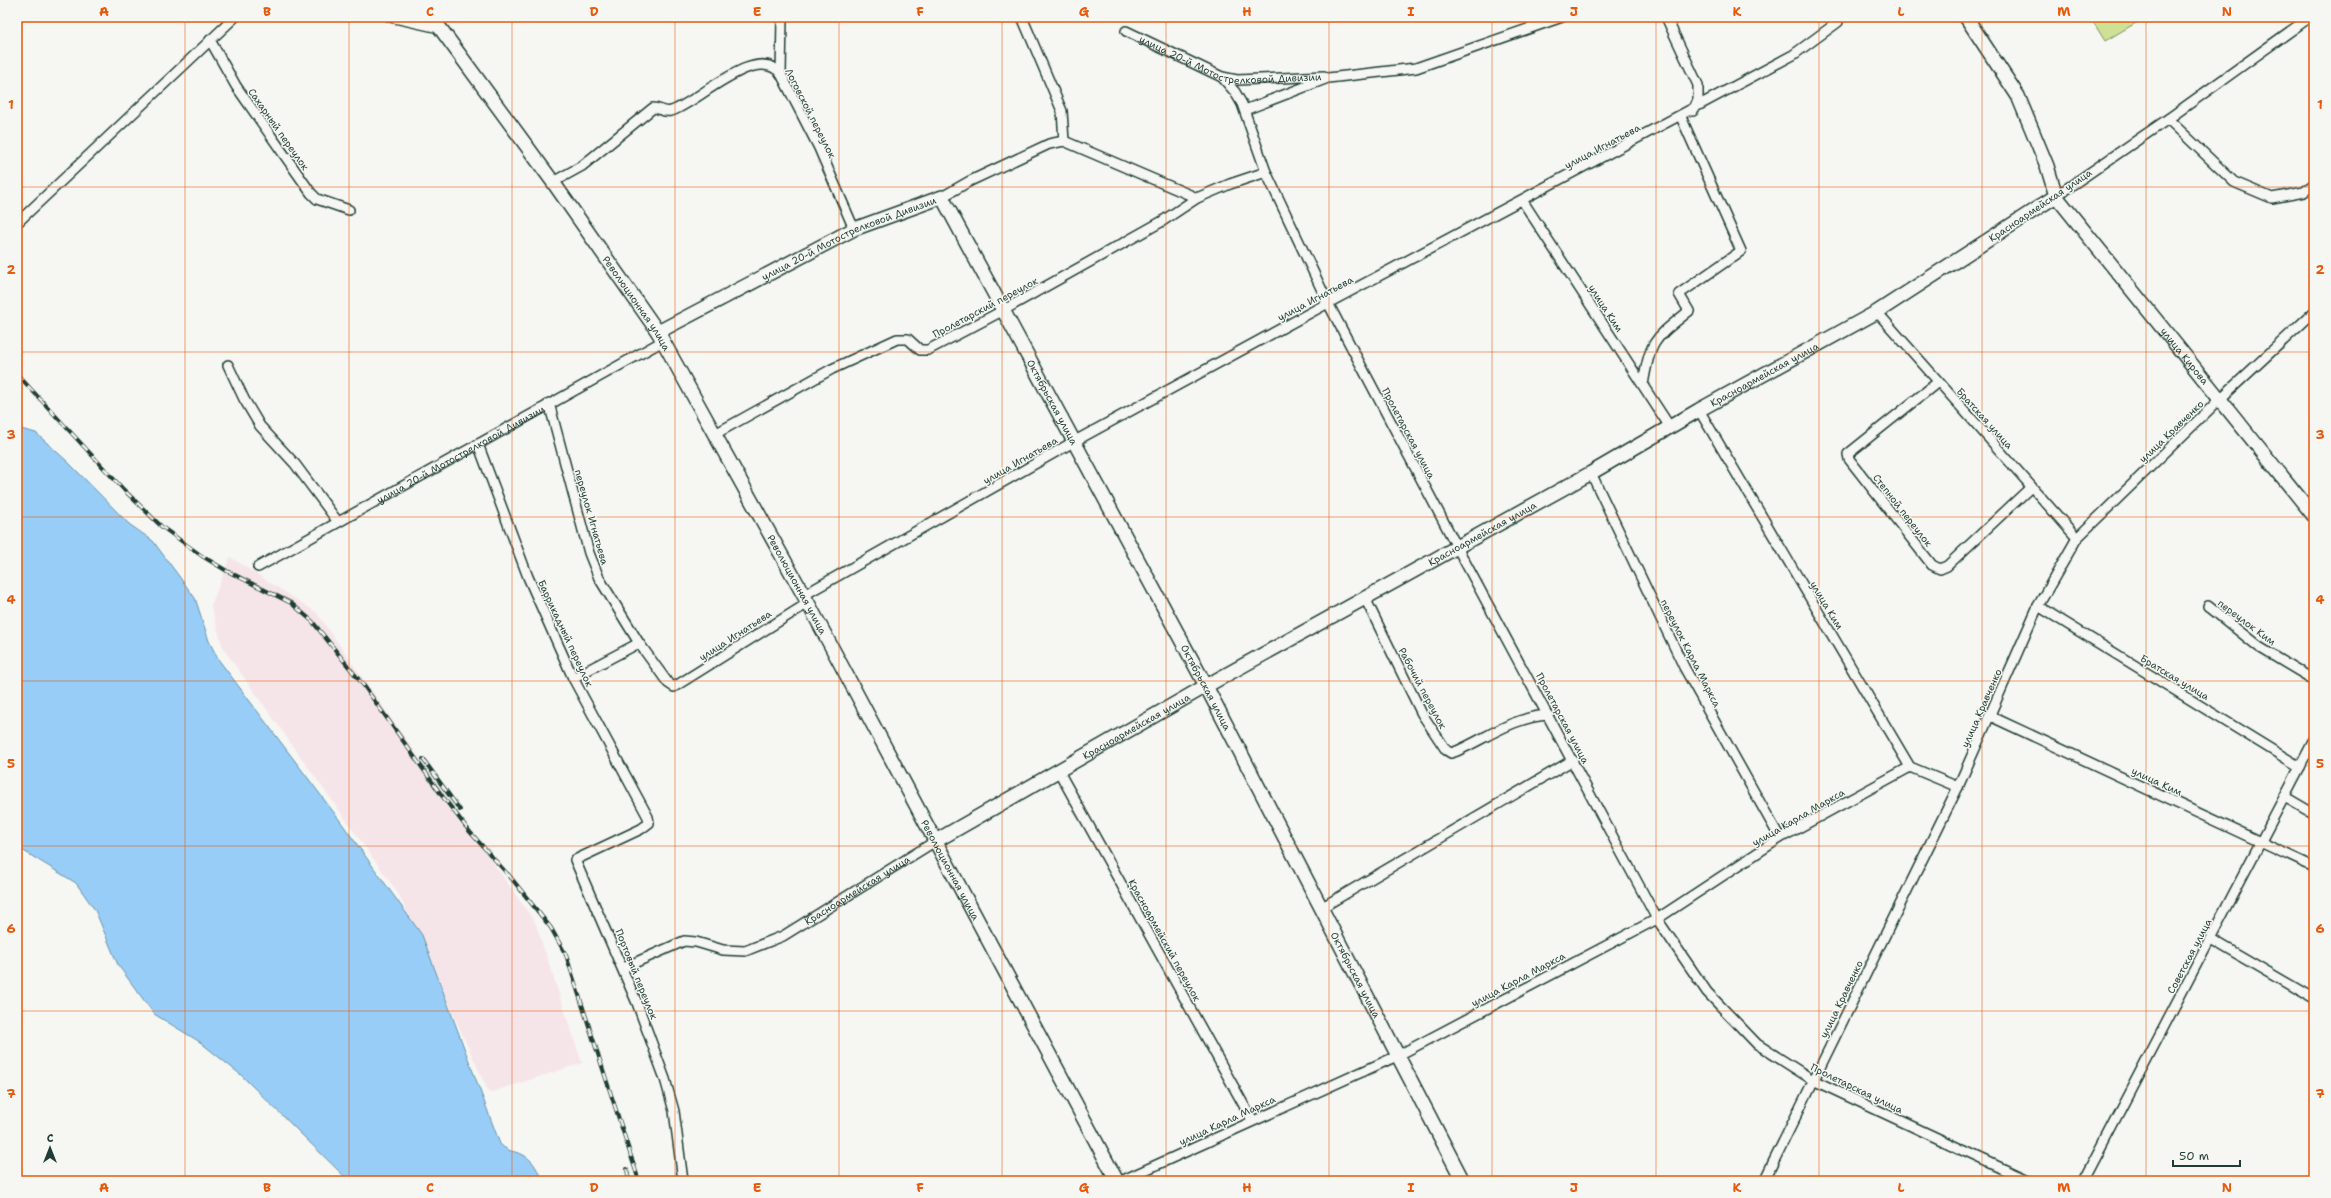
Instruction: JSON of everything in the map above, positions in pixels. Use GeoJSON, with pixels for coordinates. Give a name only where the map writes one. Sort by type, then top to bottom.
{"type":"FeatureCollection","features":[{"type":"Feature","properties":{"kind":"street"},"geometry":{"type":"LineString","coordinates":[[17,223],[235,17]]}},
{"type":"Feature","properties":{"kind":"street"},"geometry":{"type":"LineString","coordinates":[[390,17],[439,28]]}},
{"type":"Feature","properties":{"kind":"street","name":"Революционная улица"},"geometry":{"type":"LineString","coordinates":[[432,17],[553,182],[660,337],[716,434],[806,599],[934,842],[1117,1181]]}},
{"type":"Feature","properties":{"kind":"street"},"geometry":{"type":"LineString","coordinates":[[781,74],[782,17]]}},
{"type":"Feature","properties":{"kind":"street"},"geometry":{"type":"LineString","coordinates":[[1022,17],[1062,111],[1064,141],[1197,198]]}},
{"type":"Feature","properties":{"kind":"street","name":"улица 20-й Мотострелковой Дивизии"},"geometry":{"type":"LineString","coordinates":[[1126,31],[1222,77],[1237,80],[1337,76],[1416,68],[1562,17]]}},
{"type":"Feature","properties":{"kind":"street"},"geometry":{"type":"LineString","coordinates":[[1666,17],[1698,85],[1698,99],[1693,111]]}},
{"type":"Feature","properties":{"kind":"street"},"geometry":{"type":"LineString","coordinates":[[1966,17],[2018,96],[2045,159],[2056,196]]}},
{"type":"Feature","properties":{"kind":"street","name":"Красноармейская улица"},"geometry":{"type":"LineString","coordinates":[[623,968],[684,942],[696,942],[723,950],[745,951],[777,938],[912,857],[934,842],[1058,770],[1206,686],[1591,473],[1699,410],[1878,312],[2056,196],[2168,119],[2310,17]]}},
{"type":"Feature","properties":{"kind":"street","name":"улица Игнатьева"},"geometry":{"type":"LineString","coordinates":[[674,687],[806,599],[1075,441],[1328,303],[1693,111],[1793,55],[1838,22]]}},
{"type":"Feature","properties":{"kind":"street","name":"Сахарный переулок"},"geometry":{"type":"LineString","coordinates":[[210,40],[236,86],[311,193],[317,199],[349,210]]}},
{"type":"Feature","properties":{"kind":"street","name":"Логовской переулок"},"geometry":{"type":"LineString","coordinates":[[553,182],[582,166],[653,108],[671,111],[720,82],[758,65],[773,68],[781,74],[819,148],[854,229]]}},
{"type":"Feature","properties":{"kind":"street","name":"улица 20-й Мотострелковой Дивизии"},"geometry":{"type":"LineString","coordinates":[[1245,110],[1337,76]]}},
{"type":"Feature","properties":{"kind":"street","name":"Пролетарская улица"},"geometry":{"type":"LineString","coordinates":[[1222,77],[1235,92],[1245,110],[1266,172],[1328,303],[1457,547],[1573,760],[1656,919],[1707,992],[1757,1044],[1813,1080],[2029,1181]]}},
{"type":"Feature","properties":{"kind":"street"},"geometry":{"type":"LineString","coordinates":[[1643,385],[1647,357],[1657,337],[1689,311],[1679,294],[1741,251],[1681,117]]}},
{"type":"Feature","properties":{"kind":"street"},"geometry":{"type":"LineString","coordinates":[[2168,119],[2234,182],[2272,198],[2304,192],[2314,184]]}},
{"type":"Feature","properties":{"kind":"street","name":"улица 20-й Мотострелковой Дивизии"},"geometry":{"type":"LineString","coordinates":[[258,567],[478,444],[660,337],[854,229],[942,198],[970,181],[1049,144],[1064,141]]}},
{"type":"Feature","properties":{"kind":"street","name":"Пролетарский переулок"},"geometry":{"type":"LineString","coordinates":[[716,434],[832,369],[898,339],[908,339],[923,351],[1002,311],[1162,222],[1197,198],[1230,184],[1266,172]]}},
{"type":"Feature","properties":{"kind":"street","name":"улица Кирова"},"geometry":{"type":"LineString","coordinates":[[2056,196],[2314,516]]}},
{"type":"Feature","properties":{"kind":"street","name":"Октябрьская улица"},"geometry":{"type":"LineString","coordinates":[[942,198],[1002,311],[1075,441],[1206,686],[1463,1181]]}},
{"type":"Feature","properties":{"kind":"street","name":"улица Ким"},"geometry":{"type":"LineString","coordinates":[[1522,200],[1670,427]]}},
{"type":"Feature","properties":{"kind":"street","name":"Братская улица"},"geometry":{"type":"LineString","coordinates":[[1878,312],[1938,382],[2077,538]]}},
{"type":"Feature","properties":{"kind":"street","name":"улица Кравченко"},"geometry":{"type":"LineString","coordinates":[[1764,1181],[1958,787],[2038,606],[2077,538],[2219,400],[2314,312]]}},
{"type":"Feature","properties":{"kind":"street"},"geometry":{"type":"LineString","coordinates":[[228,365],[244,399],[260,426],[295,464],[338,522]]}},
{"type":"Feature","properties":{"kind":"street","name":"Степной переулок"},"geometry":{"type":"LineString","coordinates":[[1938,382],[1848,454],[1849,459],[1932,565],[1940,569],[1947,566],[2031,486]]}},
{"type":"Feature","properties":{"kind":"street","name":"переулок Игнатьева"},"geometry":{"type":"LineString","coordinates":[[549,403],[589,553],[599,578],[639,643],[668,683],[674,687]]}},
{"type":"Feature","properties":{"kind":"street","name":"улица Ким"},"geometry":{"type":"LineString","coordinates":[[1699,410],[1910,767]]}},
{"type":"Feature","properties":{"kind":"street","name":"Баррикадный переулок"},"geometry":{"type":"LineString","coordinates":[[478,444],[528,577],[573,678],[649,823]]}},
{"type":"Feature","properties":{"kind":"street","name":"переулок Карла Маркса"},"geometry":{"type":"LineString","coordinates":[[1591,473],[1684,667],[1780,838]]}},
{"type":"Feature","properties":{"kind":"street","name":"Рабочий переулок"},"geometry":{"type":"LineString","coordinates":[[1365,598],[1422,714],[1446,750],[1451,753],[1457,751],[1510,723],[1531,716],[1548,715]]}},
{"type":"Feature","properties":{"kind":"street","name":"Братская улица"},"geometry":{"type":"LineString","coordinates":[[2038,606],[2300,767]]}},
{"type":"Feature","properties":{"kind":"street","name":"переулок Ким"},"geometry":{"type":"LineString","coordinates":[[2208,606],[2259,647],[2314,680]]}},
{"type":"Feature","properties":{"kind":"street"},"geometry":{"type":"LineString","coordinates":[[573,678],[639,643]]}},
{"type":"Feature","properties":{"kind":"street","name":"улица Ким"},"geometry":{"type":"LineString","coordinates":[[1990,716],[2314,867]]}},
{"type":"Feature","properties":{"kind":"street","name":"Советская улица"},"geometry":{"type":"LineString","coordinates":[[2083,1181],[2262,842],[2314,740]]}},
{"type":"Feature","properties":{"kind":"street"},"geometry":{"type":"LineString","coordinates":[[1321,908],[1573,760]]}},
{"type":"Feature","properties":{"kind":"street"},"geometry":{"type":"LineString","coordinates":[[1910,767],[1958,787]]}},
{"type":"Feature","properties":{"kind":"street","name":"улица Карла Маркса"},"geometry":{"type":"LineString","coordinates":[[1121,1181],[1252,1120],[1397,1056],[1656,919],[1780,838],[1910,767]]}},
{"type":"Feature","properties":{"kind":"street","name":"Красноармейский переулок"},"geometry":{"type":"LineString","coordinates":[[1058,770],[1252,1120]]}},
{"type":"Feature","properties":{"kind":"street"},"geometry":{"type":"LineString","coordinates":[[2285,797],[2314,814]]}},
{"type":"Feature","properties":{"kind":"street","name":"Портовый переулок"},"geometry":{"type":"LineString","coordinates":[[649,823],[641,829],[575,860],[623,968],[665,1079],[674,1111],[683,1181]]}},
{"type":"Feature","properties":{"kind":"street"},"geometry":{"type":"LineString","coordinates":[[2211,939],[2314,999]]}},
{"type":"Feature","properties":{"kind":"shaded area"},"geometry":{"type":"Polygon","coordinates":[[[230,557],[316,612],[535,922],[582,1063],[489,1093],[398,893],[223,648],[211,606],[230,557]]]}},
{"type":"Feature","properties":{"kind":"green space"},"geometry":{"type":"Polygon","coordinates":[[[2090,17],[2146,17],[2105,41],[2090,17]]]}},
{"type":"Feature","properties":{"kind":"water"},"geometry":{"type":"Polygon","coordinates":[[[17,428],[36,433],[68,462],[129,524],[153,541],[195,598],[209,641],[218,659],[338,818],[422,935],[500,1144],[510,1151],[522,1154],[528,1158],[536,1167],[543,1181],[349,1181],[241,1075],[200,1042],[154,1014],[118,965],[95,910],[76,883],[17,847],[17,428]]]}},
{"type":"Feature","properties":{"kind":"railway"},"geometry":{"type":"LineString","coordinates":[[17,374],[124,490],[162,527],[202,556],[227,571],[291,603],[312,621],[364,686],[443,797],[470,832],[511,878]]}},
{"type":"Feature","properties":{"kind":"railway"},"geometry":{"type":"LineString","coordinates":[[423,759],[460,810]]}},
{"type":"Feature","properties":{"kind":"railway"},"geometry":{"type":"LineString","coordinates":[[508,874],[551,928],[566,955],[639,1181]]}},
{"type":"Feature","properties":{"kind":"railway"},"geometry":{"type":"LineString","coordinates":[[627,1169],[629,1181]]}}]}
